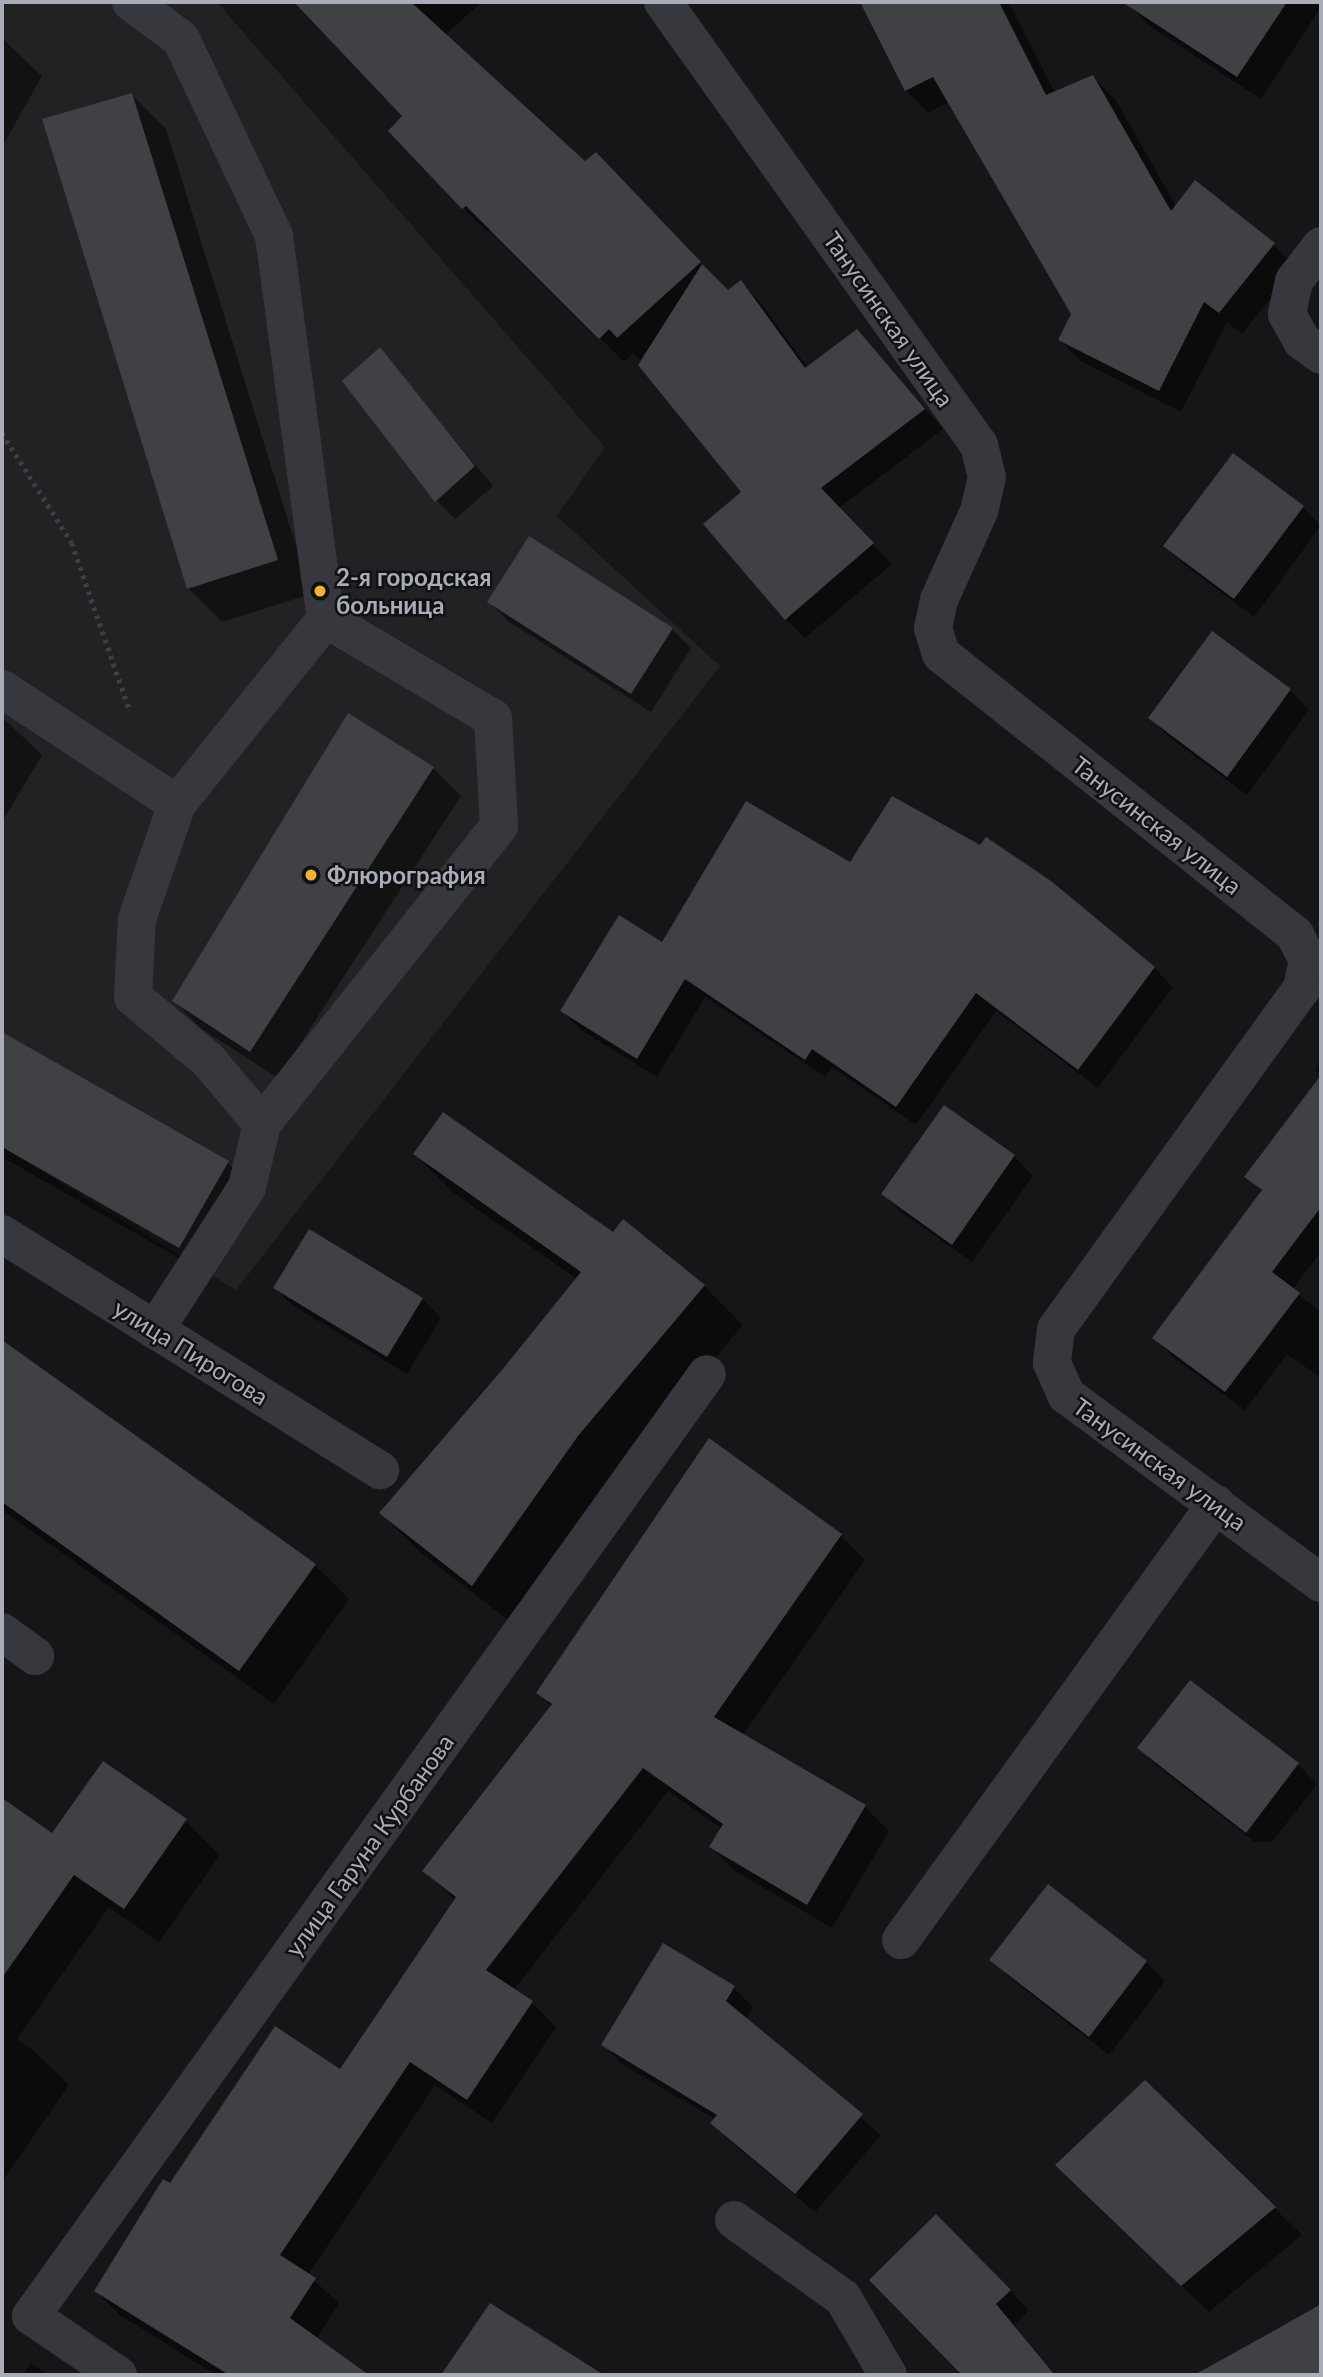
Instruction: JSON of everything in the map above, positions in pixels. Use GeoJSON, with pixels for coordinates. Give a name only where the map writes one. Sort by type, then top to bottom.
{"type":"FeatureCollection","features":[{"type":"Feature","properties":{"kind":"street"},"geometry":{"type":"LineString","coordinates":[[131,2],[181,39],[274,236],[326,619],[177,804],[137,919],[134,997],[208,1060],[262,1124]]}},
{"type":"Feature","properties":{"kind":"street","name":"Танусинская улица"},"geometry":{"type":"LineString","coordinates":[[663,2],[979,445],[987,477],[979,511],[939,600],[933,628],[942,654],[1296,935],[1308,961],[1302,988],[1056,1329],[1052,1363],[1066,1395],[1321,1583]]}},
{"type":"Feature","properties":{"kind":"street"},"geometry":{"type":"LineString","coordinates":[[1321,246],[1294,281],[1287,314],[1302,341],[1321,355]]}},
{"type":"Feature","properties":{"kind":"street"},"geometry":{"type":"LineString","coordinates":[[155,1330],[247,1187],[262,1124],[499,826],[493,718],[326,619]]}},
{"type":"Feature","properties":{"kind":"street"},"geometry":{"type":"LineString","coordinates":[[2,689],[177,804]]}},
{"type":"Feature","properties":{"kind":"street","name":"улица Пирогова"},"geometry":{"type":"LineString","coordinates":[[2,1234],[380,1470]]}},
{"type":"Feature","properties":{"kind":"street","name":"улица Гаруна Курбанова"},"geometry":{"type":"LineString","coordinates":[[118,2375],[31,2316],[707,1374]]}},
{"type":"Feature","properties":{"kind":"street"},"geometry":{"type":"LineString","coordinates":[[901,1940],[1216,1504]]}},
{"type":"Feature","properties":{"kind":"street"},"geometry":{"type":"LineString","coordinates":[[2,1632],[35,1656]]}},
{"type":"Feature","properties":{"kind":"street"},"geometry":{"type":"LineString","coordinates":[[734,2220],[843,2298],[888,2375]]}},
{"type":"Feature","properties":{"kind":"path"},"geometry":{"type":"LineString","coordinates":[[2,433],[72,543],[131,715]]}},
{"type":"Feature","properties":{"kind":"shaded area","name":"2-я городская больница"},"geometry":{"type":"Polygon","coordinates":[[[2,2],[217,2],[605,447],[557,516],[720,666],[236,1290],[2,1147],[2,2]]]}},
{"type":"Feature","properties":{"kind":"building"},"geometry":{"type":"Polygon","coordinates":[[[294,2],[411,2],[585,161],[596,152],[701,262],[617,338],[609,329],[599,339],[466,206],[462,209],[388,131],[402,116],[294,2]]]}},
{"type":"Feature","properties":{"kind":"building"},"geometry":{"type":"Polygon","coordinates":[[[860,2],[999,2],[1046,95],[1093,75],[1171,211],[1195,180],[1275,243],[1219,313],[1204,302],[1159,391],[1058,340],[1071,314],[933,77],[905,91],[860,2]]]}},
{"type":"Feature","properties":{"kind":"building"},"geometry":{"type":"Polygon","coordinates":[[[1122,2],[1287,2],[1237,77],[1122,2]]]}},
{"type":"Feature","properties":{"kind":"building"},"geometry":{"type":"Polygon","coordinates":[[[132,93],[278,560],[187,589],[42,119],[132,93]]]}},
{"type":"Feature","properties":{"kind":"building"},"geometry":{"type":"Polygon","coordinates":[[[702,264],[728,290],[741,280],[805,368],[857,329],[925,409],[821,488],[874,543],[785,620],[703,524],[741,492],[638,365],[702,264]]]}},
{"type":"Feature","properties":{"kind":"building"},"geometry":{"type":"Polygon","coordinates":[[[380,347],[475,466],[435,502],[342,381],[380,347]]]}},
{"type":"Feature","properties":{"kind":"building"},"geometry":{"type":"Polygon","coordinates":[[[1233,453],[1304,506],[1234,599],[1163,546],[1233,453]]]}},
{"type":"Feature","properties":{"kind":"building"},"geometry":{"type":"Polygon","coordinates":[[[529,536],[673,628],[631,694],[487,602],[529,536]]]}},
{"type":"Feature","properties":{"kind":"building"},"geometry":{"type":"Polygon","coordinates":[[[1212,631],[1291,689],[1227,777],[1148,718],[1212,631]]]}},
{"type":"Feature","properties":{"kind":"building"},"geometry":{"type":"Polygon","coordinates":[[[348,713],[434,767],[250,1052],[172,1001],[348,713]]]}},
{"type":"Feature","properties":{"kind":"building"},"geometry":{"type":"Polygon","coordinates":[[[892,796],[980,845],[986,837],[1051,881],[1155,967],[1078,1070],[976,993],[896,1107],[812,1049],[805,1060],[685,979],[637,1059],[560,1011],[619,915],[662,942],[746,801],[850,862],[892,796]]]}},
{"type":"Feature","properties":{"kind":"building"},"geometry":{"type":"Polygon","coordinates":[[[2,1032],[229,1161],[179,1248],[2,1147],[2,1032]]]}},
{"type":"Feature","properties":{"kind":"building"},"geometry":{"type":"Polygon","coordinates":[[[1321,1075],[1321,1207],[1272,1272],[1300,1293],[1225,1392],[1152,1338],[1262,1190],[1244,1177],[1321,1075]]]}},
{"type":"Feature","properties":{"kind":"building"},"geometry":{"type":"Polygon","coordinates":[[[944,1105],[1015,1155],[952,1245],[881,1194],[944,1105]]]}},
{"type":"Feature","properties":{"kind":"building"},"geometry":{"type":"Polygon","coordinates":[[[443,1112],[613,1232],[623,1219],[705,1285],[578,1436],[472,1586],[379,1513],[502,1370],[581,1272],[413,1154],[443,1112]]]}},
{"type":"Feature","properties":{"kind":"building"},"geometry":{"type":"Polygon","coordinates":[[[309,1229],[423,1298],[387,1357],[273,1288],[309,1229]]]}},
{"type":"Feature","properties":{"kind":"building"},"geometry":{"type":"Polygon","coordinates":[[[2,1340],[316,1564],[239,1671],[2,1502],[2,1340]]]}},
{"type":"Feature","properties":{"kind":"building"},"geometry":{"type":"Polygon","coordinates":[[[709,1438],[842,1534],[714,1717],[866,1805],[807,1905],[709,1847],[723,1824],[643,1768],[486,1970],[533,2001],[467,2100],[410,2062],[280,2255],[316,2278],[290,2318],[369,2375],[229,2375],[94,2291],[163,2179],[170,2183],[275,2026],[340,2069],[456,1897],[422,1871],[552,1704],[536,1693],[709,1438]]]}},
{"type":"Feature","properties":{"kind":"building"},"geometry":{"type":"Polygon","coordinates":[[[1190,1680],[1299,1763],[1246,1833],[1137,1748],[1190,1680]]]}},
{"type":"Feature","properties":{"kind":"building"},"geometry":{"type":"Polygon","coordinates":[[[103,1761],[187,1819],[124,1909],[74,1875],[2,1978],[2,1798],[52,1833],[103,1761]]]}},
{"type":"Feature","properties":{"kind":"building"},"geometry":{"type":"Polygon","coordinates":[[[1048,1884],[1147,1961],[1089,2037],[989,1960],[1048,1884]]]}},
{"type":"Feature","properties":{"kind":"building"},"geometry":{"type":"Polygon","coordinates":[[[663,1943],[735,1986],[726,2001],[863,2114],[795,2194],[710,2123],[717,2115],[601,2045],[663,1943]]]}},
{"type":"Feature","properties":{"kind":"building"},"geometry":{"type":"Polygon","coordinates":[[[1145,2080],[1276,2207],[1181,2286],[1055,2165],[1145,2080]]]}},
{"type":"Feature","properties":{"kind":"building"},"geometry":{"type":"Polygon","coordinates":[[[936,2214],[1011,2290],[996,2304],[1055,2375],[962,2375],[869,2280],[936,2214]]]}},
{"type":"Feature","properties":{"kind":"building"},"geometry":{"type":"Polygon","coordinates":[[[490,2303],[604,2375],[441,2375],[490,2303]]]}},
{"type":"Feature","properties":{"kind":"building"},"geometry":{"type":"Polygon","coordinates":[[[1321,2304],[1321,2375],[1194,2375],[1270,2333],[1321,2304]]]}},
{"type":"Feature","properties":{"kind":"place","name":"2-я городская больница"},"geometry":{"type":"Point","coordinates":[320,591]}},
{"type":"Feature","properties":{"kind":"place","name":"Флюрография"},"geometry":{"type":"Point","coordinates":[311,875]}}]}
